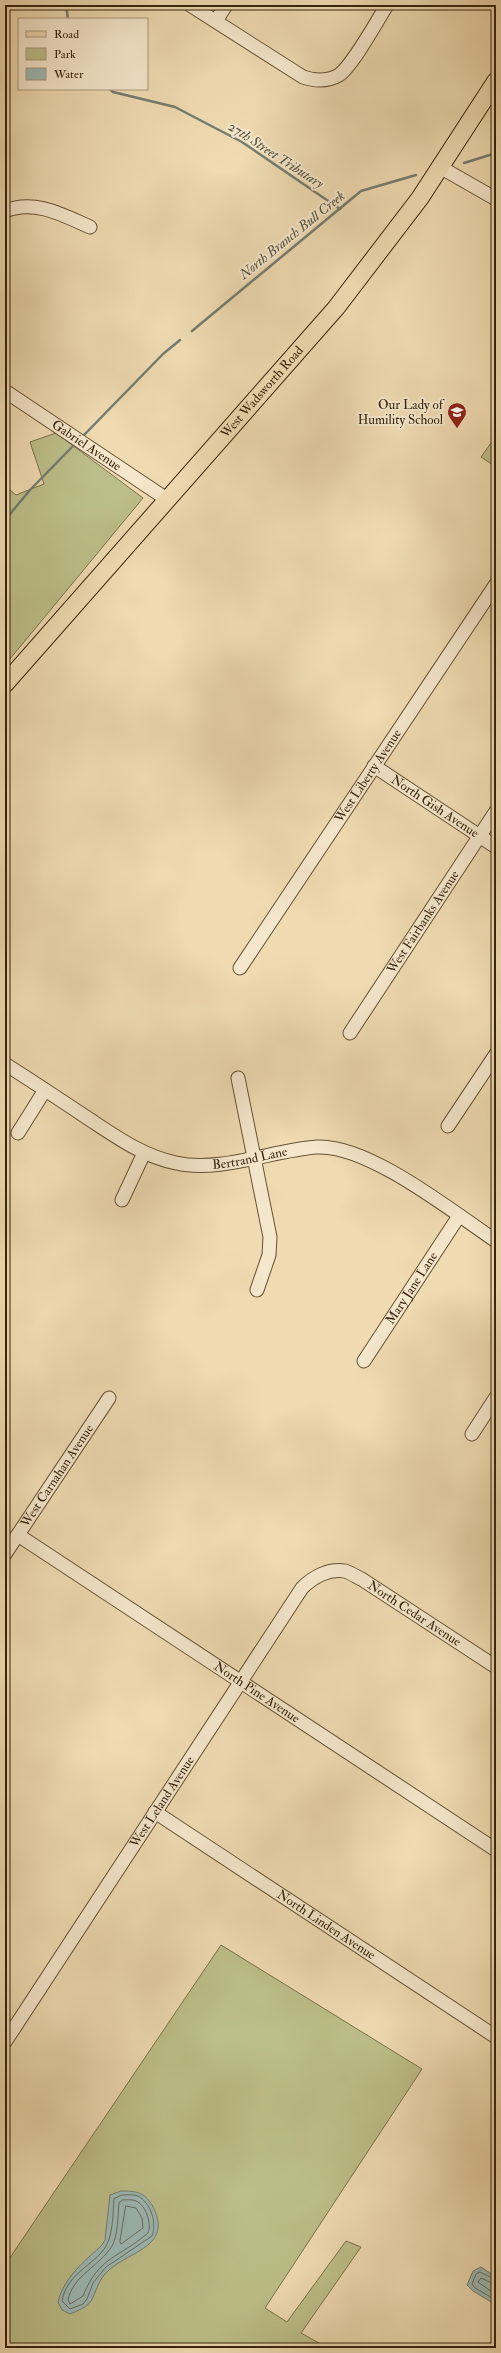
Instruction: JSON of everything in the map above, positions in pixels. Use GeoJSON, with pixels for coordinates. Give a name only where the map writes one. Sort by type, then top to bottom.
{"type":"FeatureCollection","features":[{"type":"Feature","properties":{"kind":"main road","name":"West Wadsworth Road"},"geometry":{"type":"LineString","coordinates":[[5,684],[329,317],[415,205],[496,81]]}},
{"type":"Feature","properties":{"kind":"street"},"geometry":{"type":"LineString","coordinates":[[190,5],[289,68],[313,80],[322,81],[340,74],[350,62],[387,5]]}},
{"type":"Feature","properties":{"kind":"street"},"geometry":{"type":"LineString","coordinates":[[216,21],[226,5]]}},
{"type":"Feature","properties":{"kind":"street"},"geometry":{"type":"LineString","coordinates":[[440,167],[496,199]]}},
{"type":"Feature","properties":{"kind":"street"},"geometry":{"type":"LineString","coordinates":[[5,211],[21,207],[39,207],[52,210],[90,227]]}},
{"type":"Feature","properties":{"kind":"street","name":"Gabriel Avenue"},"geometry":{"type":"LineString","coordinates":[[5,391],[168,500]]}},
{"type":"Feature","properties":{"kind":"street","name":"West Liberty Avenue"},"geometry":{"type":"LineString","coordinates":[[240,968],[496,584]]}},
{"type":"Feature","properties":{"kind":"street","name":"North Gish Avenue"},"geometry":{"type":"LineString","coordinates":[[374,766],[496,847]]}},
{"type":"Feature","properties":{"kind":"street","name":"West Fairbanks Avenue"},"geometry":{"type":"LineString","coordinates":[[350,1033],[496,811]]}},
{"type":"Feature","properties":{"kind":"street"},"geometry":{"type":"LineString","coordinates":[[448,1126],[496,1054]]}},
{"type":"Feature","properties":{"kind":"street","name":"Bertrand Lane"},"geometry":{"type":"LineString","coordinates":[[5,1064],[144,1153],[179,1164],[226,1163],[318,1147],[355,1153],[382,1165],[496,1241]]}},
{"type":"Feature","properties":{"kind":"street"},"geometry":{"type":"LineString","coordinates":[[238,1078],[270,1237],[269,1256],[257,1290]]}},
{"type":"Feature","properties":{"kind":"street"},"geometry":{"type":"LineString","coordinates":[[18,1133],[46,1090]]}},
{"type":"Feature","properties":{"kind":"street"},"geometry":{"type":"LineString","coordinates":[[122,1200],[144,1153]]}},
{"type":"Feature","properties":{"kind":"street","name":"Mary Jane Lane"},"geometry":{"type":"LineString","coordinates":[[364,1361],[459,1216]]}},
{"type":"Feature","properties":{"kind":"street"},"geometry":{"type":"LineString","coordinates":[[472,1434],[496,1397]]}},
{"type":"Feature","properties":{"kind":"street","name":"West Carnahan Avenue"},"geometry":{"type":"LineString","coordinates":[[5,1554],[109,1398]]}},
{"type":"Feature","properties":{"kind":"street","name":"North Pine Avenue"},"geometry":{"type":"LineString","coordinates":[[18,1534],[496,1850]]}},
{"type":"Feature","properties":{"kind":"street","name":"North Cedar Avenue"},"geometry":{"type":"LineString","coordinates":[[329,1573],[346,1571],[363,1580],[496,1667]]}},
{"type":"Feature","properties":{"kind":"street","name":"West Leland Avenue"},"geometry":{"type":"LineString","coordinates":[[5,2042],[302,1588],[310,1580],[329,1573]]}},
{"type":"Feature","properties":{"kind":"street","name":"North Linden Avenue"},"geometry":{"type":"LineString","coordinates":[[155,1812],[496,2037]]}},
{"type":"Feature","properties":{"kind":"green space"},"geometry":{"type":"Polygon","coordinates":[[[56,433],[143,498],[5,665],[5,486],[16,495],[44,484],[30,442],[56,433]]]}},
{"type":"Feature","properties":{"kind":"green space"},"geometry":{"type":"Polygon","coordinates":[[[491,443],[496,447],[496,467],[481,457],[491,443]]]}},
{"type":"Feature","properties":{"kind":"green space"},"geometry":{"type":"Polygon","coordinates":[[[221,1945],[422,2069],[265,2308],[287,2322],[346,2241],[361,2247],[301,2333],[328,2348],[5,2348],[5,2265],[221,1945]]]}},
{"type":"Feature","properties":{"kind":"water"},"geometry":{"type":"Polygon","coordinates":[[[121,2191],[131,2191],[146,2197],[152,2205],[157,2219],[158,2230],[154,2238],[147,2245],[118,2263],[105,2274],[87,2306],[70,2314],[62,2310],[58,2302],[61,2293],[70,2277],[102,2245],[105,2240],[110,2195],[121,2191]]]}},
{"type":"Feature","properties":{"kind":"water"},"geometry":{"type":"Polygon","coordinates":[[[481,2267],[496,2277],[496,2305],[473,2291],[467,2285],[473,2271],[481,2267]]]}},
{"type":"Feature","properties":{"kind":"waterway","name":"27th Street Tributary"},"geometry":{"type":"LineString","coordinates":[[66,5],[68,18]]}},
{"type":"Feature","properties":{"kind":"waterway","name":"27th Street Tributary"},"geometry":{"type":"LineString","coordinates":[[111,90],[113,92],[175,107],[242,142],[340,209]]}},
{"type":"Feature","properties":{"kind":"waterway","name":"North Branch Bull Creek"},"geometry":{"type":"LineString","coordinates":[[464,163],[496,153]]}},
{"type":"Feature","properties":{"kind":"waterway","name":"North Branch Bull Creek"},"geometry":{"type":"LineString","coordinates":[[192,331],[361,191],[416,175]]}},
{"type":"Feature","properties":{"kind":"waterway","name":"North Branch Bull Creek"},"geometry":{"type":"LineString","coordinates":[[84,435],[163,354],[180,340]]}},
{"type":"Feature","properties":{"kind":"waterway","name":"North Branch Bull Creek"},"geometry":{"type":"LineString","coordinates":[[5,520],[30,490],[74,445]]}},
{"type":"Feature","properties":{"kind":"place","name":"Our Lady of Humility School"},"geometry":{"type":"Point","coordinates":[457,429]}}]}
